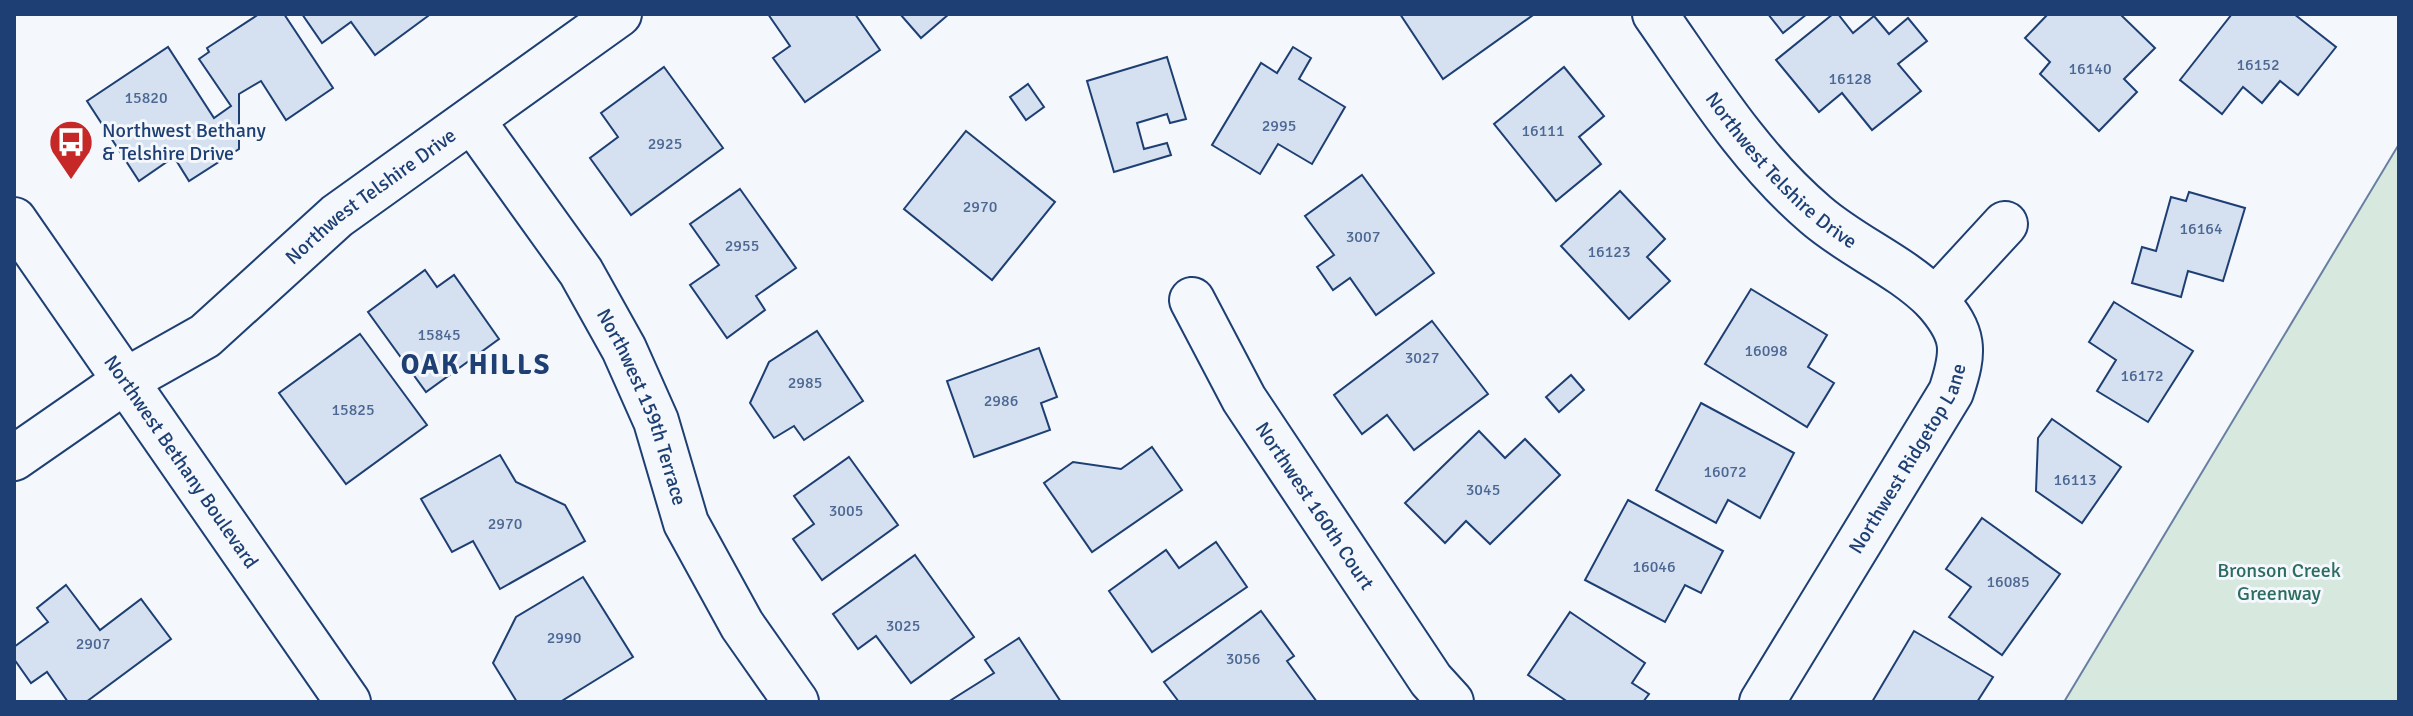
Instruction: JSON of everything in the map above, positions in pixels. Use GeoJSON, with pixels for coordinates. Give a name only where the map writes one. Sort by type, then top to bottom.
{"type":"FeatureCollection","features":[{"type":"Feature","properties":{"kind":"street","name":"Northwest Telshire Drive"},"geometry":{"type":"LineString","coordinates":[[14,458],[125,381],[205,336],[337,216],[619,14]]}},
{"type":"Feature","properties":{"kind":"street","name":"Northwest Telshire Drive"},"geometry":{"type":"LineString","coordinates":[[1655,14],[1745,140],[1788,190],[1843,236],[1900,272],[1935,300]]}},
{"type":"Feature","properties":{"kind":"street","name":"Northwest 159th Terrace"},"geometry":{"type":"LineString","coordinates":[[472,120],[581,272],[624,349],[656,421],[686,523],[742,625],[796,702]]}},
{"type":"Feature","properties":{"kind":"street","name":"Northwest Bethany Boulevard"},"geometry":{"type":"LineString","coordinates":[[14,220],[348,702]]}},
{"type":"Feature","properties":{"kind":"street"},"geometry":{"type":"LineString","coordinates":[[1935,300],[2005,224]]}},
{"type":"Feature","properties":{"kind":"street","name":"Northwest 160th Court"},"geometry":{"type":"LineString","coordinates":[[1192,300],[1244,399],[1431,680],[1451,702]]}},
{"type":"Feature","properties":{"kind":"street","name":"Northwest Ridgetop Lane"},"geometry":{"type":"LineString","coordinates":[[1762,702],[1951,392],[1960,363],[1961,341],[1953,320],[1935,300]]}},
{"type":"Feature","properties":{"kind":"green space","name":"Bronson Creek Greenway"},"geometry":{"type":"Polygon","coordinates":[[[2399,144],[2399,702],[2064,702],[2399,144]]]}},
{"type":"Feature","properties":{"kind":"building"},"geometry":{"type":"Polygon","coordinates":[[[259,14],[284,14],[333,88],[286,120],[261,81],[239,94],[239,149],[189,181],[174,157],[139,181],[87,101],[168,47],[214,118],[231,106],[199,59],[209,52],[207,48],[259,14]]]}},
{"type":"Feature","properties":{"kind":"building"},"geometry":{"type":"Polygon","coordinates":[[[302,14],[428,16],[375,55],[351,22],[322,43],[302,14]]]}},
{"type":"Feature","properties":{"kind":"building"},"geometry":{"type":"Polygon","coordinates":[[[768,14],[855,14],[880,50],[805,102],[773,58],[790,46],[768,14]]]}},
{"type":"Feature","properties":{"kind":"building"},"geometry":{"type":"Polygon","coordinates":[[[900,14],[949,14],[921,38],[900,14]]]}},
{"type":"Feature","properties":{"kind":"building"},"geometry":{"type":"Polygon","coordinates":[[[1400,14],[1532,14],[1533,15],[1443,79],[1400,14]]]}},
{"type":"Feature","properties":{"kind":"building"},"geometry":{"type":"Polygon","coordinates":[[[1768,14],[1807,14],[1783,33],[1768,14]]]}},
{"type":"Feature","properties":{"kind":"building"},"geometry":{"type":"Polygon","coordinates":[[[1833,14],[1838,14],[1853,33],[1874,16],[1889,34],[1908,18],[1927,41],[1898,64],[1921,91],[1872,130],[1842,93],[1819,112],[1776,60],[1833,14]]]}},
{"type":"Feature","properties":{"kind":"building"},"geometry":{"type":"Polygon","coordinates":[[[2048,14],[2120,14],[2155,48],[2124,79],[2137,92],[2099,131],[2040,74],[2050,62],[2025,38],[2048,14]]]}},
{"type":"Feature","properties":{"kind":"building"},"geometry":{"type":"Polygon","coordinates":[[[2232,14],[2294,14],[2336,47],[2298,95],[2280,81],[2262,103],[2243,87],[2222,114],[2180,80],[2232,14]]]}},
{"type":"Feature","properties":{"kind":"building"},"geometry":{"type":"Polygon","coordinates":[[[1293,47],[1311,58],[1299,79],[1345,107],[1312,164],[1278,144],[1260,174],[1212,145],[1261,63],[1277,73],[1293,47]]]}},
{"type":"Feature","properties":{"kind":"building"},"geometry":{"type":"Polygon","coordinates":[[[1167,57],[1186,119],[1170,123],[1167,114],[1137,123],[1144,149],[1167,143],[1171,155],[1114,172],[1087,81],[1167,57]]]}},
{"type":"Feature","properties":{"kind":"building"},"geometry":{"type":"Polygon","coordinates":[[[664,67],[723,148],[631,215],[590,158],[618,137],[601,113],[664,67]]]}},
{"type":"Feature","properties":{"kind":"building"},"geometry":{"type":"Polygon","coordinates":[[[1564,67],[1604,116],[1579,137],[1601,164],[1556,201],[1494,124],[1564,67]]]}},
{"type":"Feature","properties":{"kind":"building"},"geometry":{"type":"Polygon","coordinates":[[[1028,84],[1044,107],[1026,120],[1010,97],[1028,84]]]}},
{"type":"Feature","properties":{"kind":"building"},"geometry":{"type":"Polygon","coordinates":[[[966,131],[1055,202],[992,280],[904,209],[966,131]]]}},
{"type":"Feature","properties":{"kind":"building"},"geometry":{"type":"Polygon","coordinates":[[[1362,175],[1434,273],[1376,315],[1350,278],[1333,290],[1317,267],[1334,255],[1305,216],[1362,175]]]}},
{"type":"Feature","properties":{"kind":"building"},"geometry":{"type":"Polygon","coordinates":[[[740,189],[796,268],[756,296],[765,310],[727,338],[690,285],[719,265],[690,224],[740,189]]]}},
{"type":"Feature","properties":{"kind":"building"},"geometry":{"type":"Polygon","coordinates":[[[1620,191],[1665,239],[1647,257],[1670,281],[1629,319],[1561,246],[1620,191]]]}},
{"type":"Feature","properties":{"kind":"building"},"geometry":{"type":"Polygon","coordinates":[[[2189,192],[2245,208],[2223,281],[2188,271],[2181,297],[2132,283],[2142,247],[2156,251],[2171,197],[2186,201],[2189,192]]]}},
{"type":"Feature","properties":{"kind":"building"},"geometry":{"type":"Polygon","coordinates":[[[425,270],[437,287],[454,275],[499,339],[426,392],[368,312],[425,270]]]}},
{"type":"Feature","properties":{"kind":"building"},"geometry":{"type":"Polygon","coordinates":[[[1751,289],[1827,335],[1808,367],[1834,383],[1807,427],[1705,364],[1751,289]]]}},
{"type":"Feature","properties":{"kind":"building"},"geometry":{"type":"Polygon","coordinates":[[[2114,302],[2193,351],[2148,422],[2097,391],[2116,360],[2089,342],[2114,302]]]}},
{"type":"Feature","properties":{"kind":"building"},"geometry":{"type":"Polygon","coordinates":[[[1432,321],[1488,394],[1414,450],[1387,415],[1362,434],[1334,395],[1432,321]]]}},
{"type":"Feature","properties":{"kind":"building"},"geometry":{"type":"Polygon","coordinates":[[[817,331],[863,401],[804,440],[794,426],[774,438],[750,403],[769,362],[817,331]]]}},
{"type":"Feature","properties":{"kind":"building"},"geometry":{"type":"Polygon","coordinates":[[[360,334],[427,425],[346,484],[279,393],[360,334]]]}},
{"type":"Feature","properties":{"kind":"building"},"geometry":{"type":"Polygon","coordinates":[[[1039,348],[1057,397],[1041,403],[1050,430],[974,457],[947,381],[1039,348]]]}},
{"type":"Feature","properties":{"kind":"building"},"geometry":{"type":"Polygon","coordinates":[[[1571,375],[1584,390],[1559,412],[1546,397],[1571,375]]]}},
{"type":"Feature","properties":{"kind":"building"},"geometry":{"type":"Polygon","coordinates":[[[1701,403],[1794,453],[1760,518],[1728,500],[1716,523],[1656,490],[1701,403]]]}},
{"type":"Feature","properties":{"kind":"building"},"geometry":{"type":"Polygon","coordinates":[[[2052,419],[2121,467],[2082,523],[2036,491],[2038,438],[2052,419]]]}},
{"type":"Feature","properties":{"kind":"building"},"geometry":{"type":"Polygon","coordinates":[[[1479,431],[1505,458],[1525,439],[1560,475],[1490,544],[1466,521],[1445,543],[1405,503],[1479,431]]]}},
{"type":"Feature","properties":{"kind":"building"},"geometry":{"type":"Polygon","coordinates":[[[1152,447],[1182,490],[1092,552],[1044,483],[1073,462],[1121,469],[1152,447]]]}},
{"type":"Feature","properties":{"kind":"building"},"geometry":{"type":"Polygon","coordinates":[[[500,455],[516,482],[565,505],[585,541],[500,589],[473,541],[452,552],[421,499],[500,455]]]}},
{"type":"Feature","properties":{"kind":"building"},"geometry":{"type":"Polygon","coordinates":[[[849,457],[898,525],[822,580],[793,539],[814,524],[794,496],[849,457]]]}},
{"type":"Feature","properties":{"kind":"building"},"geometry":{"type":"Polygon","coordinates":[[[1628,500],[1723,551],[1701,593],[1685,585],[1665,622],[1585,580],[1628,500]]]}},
{"type":"Feature","properties":{"kind":"building"},"geometry":{"type":"Polygon","coordinates":[[[1982,518],[2060,574],[2002,655],[1949,617],[1971,587],[1946,569],[1982,518]]]}},
{"type":"Feature","properties":{"kind":"building"},"geometry":{"type":"Polygon","coordinates":[[[1216,542],[1247,587],[1152,652],[1109,591],[1166,550],[1179,568],[1216,542]]]}},
{"type":"Feature","properties":{"kind":"building"},"geometry":{"type":"Polygon","coordinates":[[[915,555],[974,637],[911,683],[876,636],[858,649],[833,614],[915,555]]]}},
{"type":"Feature","properties":{"kind":"building"},"geometry":{"type":"Polygon","coordinates":[[[583,577],[633,657],[560,702],[517,702],[493,663],[516,617],[583,577]]]}},
{"type":"Feature","properties":{"kind":"building"},"geometry":{"type":"Polygon","coordinates":[[[66,585],[100,630],[141,599],[171,639],[86,702],[68,702],[47,672],[31,683],[14,659],[14,647],[48,622],[37,608],[66,585]]]}},
{"type":"Feature","properties":{"kind":"building"},"geometry":{"type":"Polygon","coordinates":[[[1261,611],[1294,656],[1287,661],[1317,702],[1179,702],[1164,682],[1261,611]]]}},
{"type":"Feature","properties":{"kind":"building"},"geometry":{"type":"Polygon","coordinates":[[[1570,612],[1645,663],[1632,683],[1649,694],[1643,702],[1568,702],[1528,675],[1570,612]]]}},
{"type":"Feature","properties":{"kind":"building"},"geometry":{"type":"Polygon","coordinates":[[[1914,631],[1993,677],[1977,702],[1872,702],[1914,631]]]}},
{"type":"Feature","properties":{"kind":"building"},"geometry":{"type":"Polygon","coordinates":[[[1019,638],[1061,702],[948,702],[994,673],[985,660],[1019,638]]]}},
{"type":"Feature","properties":{"kind":"place","name":"Northwest Bethany & Telshire Drive"},"geometry":{"type":"Point","coordinates":[71,181]}},
{"type":"Feature","properties":{"kind":"district","name":"OAK HILLS"},"geometry":{"type":"Point","coordinates":[476,364]}}]}
